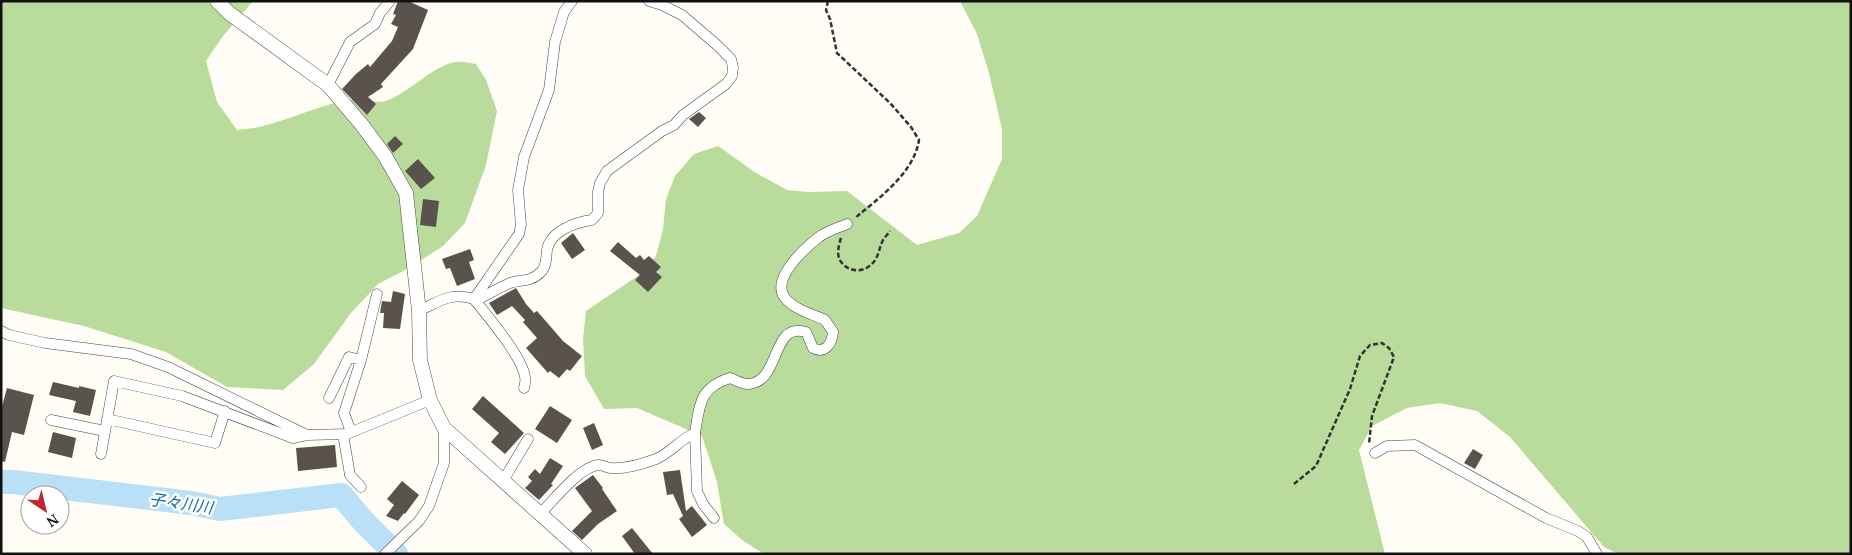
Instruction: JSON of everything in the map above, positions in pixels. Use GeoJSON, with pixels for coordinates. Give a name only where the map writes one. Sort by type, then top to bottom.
{"type":"FeatureCollection","features":[{"type":"Feature","properties":{"kind":"street"},"geometry":{"type":"LineString","coordinates":[[217,1],[229,13],[328,85],[385,156],[406,193],[419,311],[420,360],[430,400],[444,428],[585,554]]}},
{"type":"Feature","properties":{"kind":"street"},"geometry":{"type":"LineString","coordinates":[[328,85],[350,42],[375,24],[390,1]]}},
{"type":"Feature","properties":{"kind":"street"},"geometry":{"type":"LineString","coordinates":[[475,300],[518,234],[521,225],[518,190],[524,157],[548,90],[555,42],[564,12],[572,1]]}},
{"type":"Feature","properties":{"kind":"street"},"geometry":{"type":"LineString","coordinates":[[475,300],[511,282],[528,281],[542,271],[546,263],[547,248],[550,241],[574,223],[592,220],[598,214],[598,192],[600,183],[607,171],[662,131],[674,125],[684,115],[726,84],[732,76],[733,67],[731,59],[717,45],[682,15],[650,1]]}},
{"type":"Feature","properties":{"kind":"street"},"geometry":{"type":"LineString","coordinates":[[714,518],[702,504],[697,491],[694,432],[702,397],[706,392],[730,378],[748,384],[760,380],[771,367],[782,340],[794,331],[806,332],[813,348],[817,350],[824,349],[830,345],[833,332],[829,324],[825,320],[794,306],[784,297],[781,290],[781,282],[794,260],[820,236],[847,224]]}},
{"type":"Feature","properties":{"kind":"street"},"geometry":{"type":"LineString","coordinates":[[361,487],[350,475],[344,413],[361,360],[377,294]]}},
{"type":"Feature","properties":{"kind":"street"},"geometry":{"type":"LineString","coordinates":[[419,311],[454,296],[475,300],[514,352],[523,368],[526,378],[524,388]]}},
{"type":"Feature","properties":{"kind":"street"},"geometry":{"type":"LineString","coordinates":[[1,331],[44,343],[131,354],[168,367],[307,435]]}},
{"type":"Feature","properties":{"kind":"street"},"geometry":{"type":"LineString","coordinates":[[329,398],[349,357],[361,360]]}},
{"type":"Feature","properties":{"kind":"street"},"geometry":{"type":"LineString","coordinates":[[101,454],[114,381],[182,396],[292,438],[307,435],[347,433],[430,400]]}},
{"type":"Feature","properties":{"kind":"street"},"geometry":{"type":"LineString","coordinates":[[107,419],[215,443],[225,411]]}},
{"type":"Feature","properties":{"kind":"street"},"geometry":{"type":"LineString","coordinates":[[51,420],[105,431]]}},
{"type":"Feature","properties":{"kind":"street"},"geometry":{"type":"LineString","coordinates":[[385,554],[419,521],[429,506],[444,463],[444,428]]}},
{"type":"Feature","properties":{"kind":"street"},"geometry":{"type":"LineString","coordinates":[[540,514],[578,476],[592,467],[600,465],[610,468],[631,466],[654,460],[664,456],[684,438],[694,432]]}},
{"type":"Feature","properties":{"kind":"street"},"geometry":{"type":"LineString","coordinates":[[502,481],[528,439]]}},
{"type":"Feature","properties":{"kind":"street"},"geometry":{"type":"LineString","coordinates":[[1375,453],[1387,446],[1415,445],[1546,518],[1578,531],[1587,537],[1597,554]]}},
{"type":"Feature","properties":{"kind":"path"},"geometry":{"type":"LineString","coordinates":[[828,1],[826,10],[830,19],[837,54],[890,104],[911,127],[919,140],[910,163],[895,181],[881,196],[847,224],[839,247],[838,256],[842,263],[850,269],[858,271],[868,268],[875,261],[882,242],[890,230]]}},
{"type":"Feature","properties":{"kind":"path"},"geometry":{"type":"LineString","coordinates":[[1294,484],[1316,466],[1350,389],[1360,356],[1370,345],[1382,343],[1389,348],[1394,357],[1372,416],[1369,444],[1375,453]]}},
{"type":"Feature","properties":{"kind":"green space"},"geometry":{"type":"Polygon","coordinates":[[[1,1],[253,1],[223,36],[206,61],[217,102],[237,130],[267,125],[325,106],[356,99],[386,101],[448,64],[461,62],[476,64],[486,80],[497,111],[486,165],[465,223],[443,246],[409,268],[378,284],[351,313],[314,364],[283,390],[227,387],[166,352],[84,326],[1,308],[1,1]]]}},
{"type":"Feature","properties":{"kind":"green space"},"geometry":{"type":"Polygon","coordinates":[[[960,1],[1851,1],[1851,554],[1618,554],[1604,547],[1510,437],[1477,411],[1440,403],[1407,408],[1372,426],[1359,450],[1385,554],[764,554],[742,540],[724,524],[717,482],[702,436],[637,408],[604,409],[585,376],[583,339],[586,311],[642,273],[656,256],[663,229],[666,199],[675,176],[694,154],[718,146],[756,173],[787,190],[808,192],[847,191],[917,245],[959,233],[977,216],[1002,159],[1002,129],[989,73],[977,34],[960,1]]]}},
{"type":"Feature","properties":{"kind":"building"},"geometry":{"type":"Polygon","coordinates":[[[398,1],[408,1],[428,10],[413,49],[381,84],[383,87],[368,97],[376,104],[367,115],[342,89],[368,64],[370,67],[392,41],[398,27],[391,24],[396,15],[393,14],[398,1]]]}},
{"type":"Feature","properties":{"kind":"building"},"geometry":{"type":"Polygon","coordinates":[[[699,112],[706,118],[698,127],[689,119],[699,112]]]}},
{"type":"Feature","properties":{"kind":"building"},"geometry":{"type":"Polygon","coordinates":[[[395,136],[403,144],[393,153],[387,144],[395,136]]]}},
{"type":"Feature","properties":{"kind":"building"},"geometry":{"type":"Polygon","coordinates":[[[418,159],[435,178],[421,189],[405,171],[418,159]]]}},
{"type":"Feature","properties":{"kind":"building"},"geometry":{"type":"Polygon","coordinates":[[[423,199],[439,201],[436,227],[420,225],[423,199]]]}},
{"type":"Feature","properties":{"kind":"building"},"geometry":{"type":"Polygon","coordinates":[[[573,233],[585,250],[572,259],[561,243],[573,233]]]}},
{"type":"Feature","properties":{"kind":"building"},"geometry":{"type":"Polygon","coordinates":[[[618,242],[636,258],[640,255],[644,260],[649,256],[661,267],[656,272],[662,277],[648,292],[635,280],[640,275],[610,251],[618,242]]]}},
{"type":"Feature","properties":{"kind":"building"},"geometry":{"type":"Polygon","coordinates":[[[470,249],[474,260],[469,262],[475,279],[457,286],[450,268],[446,269],[442,259],[470,249]]]}},
{"type":"Feature","properties":{"kind":"building"},"geometry":{"type":"Polygon","coordinates":[[[516,288],[534,313],[537,311],[563,341],[582,356],[570,371],[567,369],[559,378],[550,371],[548,373],[526,348],[537,338],[523,322],[525,320],[512,306],[497,315],[489,303],[516,288]]]}},
{"type":"Feature","properties":{"kind":"building"},"geometry":{"type":"Polygon","coordinates":[[[393,291],[405,294],[400,329],[383,328],[384,313],[380,313],[382,301],[391,302],[393,291]]]}},
{"type":"Feature","properties":{"kind":"building"},"geometry":{"type":"Polygon","coordinates":[[[53,382],[96,390],[90,416],[73,412],[76,401],[49,395],[53,382]]]}},
{"type":"Feature","properties":{"kind":"building"},"geometry":{"type":"Polygon","coordinates":[[[7,388],[34,395],[24,435],[12,432],[5,462],[1,461],[1,410],[7,388]]]}},
{"type":"Feature","properties":{"kind":"building"},"geometry":{"type":"Polygon","coordinates":[[[483,396],[524,433],[505,454],[491,442],[499,433],[472,409],[483,396]]]}},
{"type":"Feature","properties":{"kind":"building"},"geometry":{"type":"Polygon","coordinates":[[[550,406],[572,420],[557,443],[535,429],[550,406]]]}},
{"type":"Feature","properties":{"kind":"building"},"geometry":{"type":"Polygon","coordinates":[[[594,423],[603,445],[592,450],[583,428],[594,423]]]}},
{"type":"Feature","properties":{"kind":"building"},"geometry":{"type":"Polygon","coordinates":[[[53,432],[76,438],[72,458],[48,452],[53,432]]]}},
{"type":"Feature","properties":{"kind":"building"},"geometry":{"type":"Polygon","coordinates":[[[335,445],[337,467],[298,471],[296,448],[335,445]]]}},
{"type":"Feature","properties":{"kind":"building"},"geometry":{"type":"Polygon","coordinates":[[[1473,449],[1483,455],[1475,469],[1464,463],[1473,449]]]}},
{"type":"Feature","properties":{"kind":"building"},"geometry":{"type":"Polygon","coordinates":[[[550,458],[563,466],[551,484],[553,485],[539,500],[525,488],[532,481],[528,477],[535,469],[540,474],[550,458]]]}},
{"type":"Feature","properties":{"kind":"building"},"geometry":{"type":"Polygon","coordinates":[[[680,470],[686,511],[692,506],[707,525],[692,537],[679,519],[683,516],[673,494],[667,495],[663,472],[680,470]]]}},
{"type":"Feature","properties":{"kind":"building"},"geometry":{"type":"Polygon","coordinates":[[[593,475],[617,511],[598,524],[582,540],[572,531],[592,511],[575,488],[593,475]]]}},
{"type":"Feature","properties":{"kind":"building"},"geometry":{"type":"Polygon","coordinates":[[[402,481],[419,495],[398,521],[386,516],[394,505],[387,499],[402,481]]]}},
{"type":"Feature","properties":{"kind":"building"},"geometry":{"type":"Polygon","coordinates":[[[632,528],[653,554],[635,554],[622,536],[632,528]]]}},
{"type":"Feature","properties":{"kind":"waterway","name":"子々川川"},"geometry":{"type":"LineString","coordinates":[[1,482],[191,503],[220,509],[341,495],[364,522],[396,554]]}}]}
